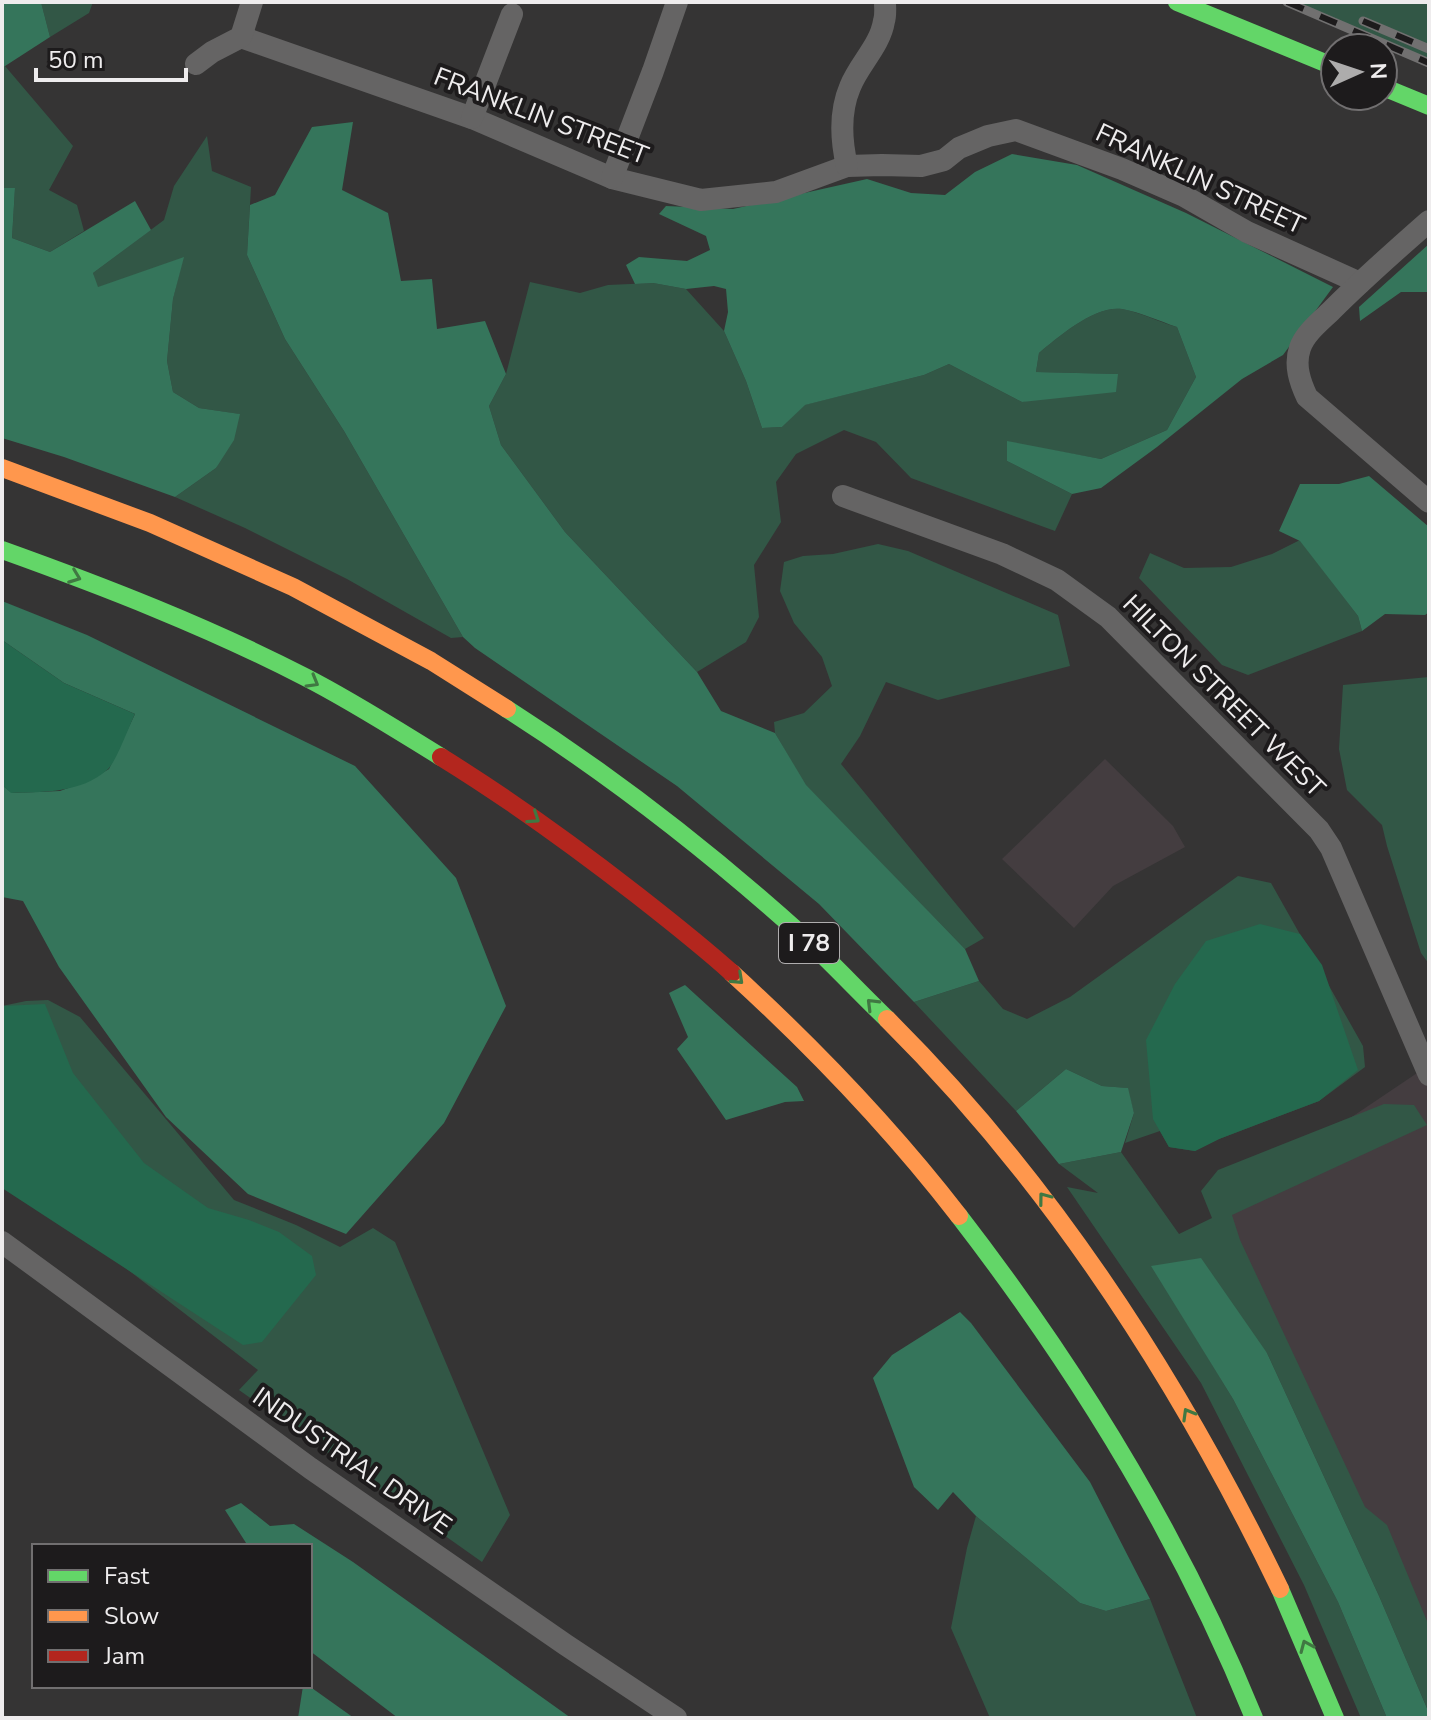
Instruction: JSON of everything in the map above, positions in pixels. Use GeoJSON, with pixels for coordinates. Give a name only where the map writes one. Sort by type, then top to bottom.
{"type":"FeatureCollection","features":[{"type":"Feature","properties":{"kind":"main road"},"geometry":{"type":"LineString","coordinates":[[1177,2],[1319,60]]}},
{"type":"Feature","properties":{"kind":"main road"},"geometry":{"type":"LineString","coordinates":[[1399,94],[1429,106]]}},
{"type":"Feature","properties":{"kind":"main road","name":"I 78"},"geometry":{"type":"LineString","coordinates":[[2,468],[113,507],[212,547],[316,597],[447,669],[524,717],[613,779],[723,866],[794,929],[879,1011],[977,1116],[1023,1171],[1111,1292],[1151,1351],[1236,1500],[1290,1609],[1335,1718]]}},
{"type":"Feature","properties":{"kind":"main road"},"geometry":{"type":"LineString","coordinates":[[2,550],[170,615],[299,674],[425,746],[540,821],[707,950],[812,1049],[865,1105],[954,1208],[1033,1315],[1075,1377],[1149,1502],[1215,1629],[1254,1718]]}},
{"type":"Feature","properties":{"kind":"street"},"geometry":{"type":"LineString","coordinates":[[196,64],[241,37],[252,2]]}},
{"type":"Feature","properties":{"kind":"street"},"geometry":{"type":"LineString","coordinates":[[612,178],[677,2]]}},
{"type":"Feature","properties":{"kind":"street"},"geometry":{"type":"LineString","coordinates":[[847,166],[841,132],[844,107],[850,86],[876,44],[884,21],[885,2]]}},
{"type":"Feature","properties":{"kind":"street"},"geometry":{"type":"LineString","coordinates":[[472,118],[512,14]]}},
{"type":"Feature","properties":{"kind":"street","name":"FRANKLIN STREET"},"geometry":{"type":"LineString","coordinates":[[241,37],[472,118],[612,178],[701,200],[776,192],[847,166],[921,166],[944,160],[959,148],[988,136],[1016,130],[1122,169],[1184,196],[1247,232],[1360,283]]}},
{"type":"Feature","properties":{"kind":"street"},"geometry":{"type":"LineString","coordinates":[[1429,221],[1309,333],[1300,348],[1297,363],[1299,381],[1307,397],[1429,502]]}},
{"type":"Feature","properties":{"kind":"street","name":"HILTON STREET WEST"},"geometry":{"type":"LineString","coordinates":[[843,496],[1002,554],[1056,580],[1108,617],[1319,830],[1331,848],[1429,1075]]}},
{"type":"Feature","properties":{"kind":"street","name":"INDUSTRIAL DRIVE"},"geometry":{"type":"LineString","coordinates":[[2,1242],[310,1468],[676,1718]]}},
{"type":"Feature","properties":{"kind":"shaded area"},"geometry":{"type":"Polygon","coordinates":[[[2,2],[41,2],[50,37],[2,68],[2,2]]]}},
{"type":"Feature","properties":{"kind":"shaded area"},"geometry":{"type":"Polygon","coordinates":[[[41,2],[93,2],[89,13],[50,37],[41,2]]]}},
{"type":"Feature","properties":{"kind":"shaded area"},"geometry":{"type":"Polygon","coordinates":[[[1287,2],[1429,2],[1429,63],[1399,50],[1399,32],[1357,32],[1287,2]]]}},
{"type":"Feature","properties":{"kind":"shaded area"},"geometry":{"type":"Polygon","coordinates":[[[5,66],[73,146],[49,190],[77,205],[84,231],[50,252],[12,238],[15,188],[2,188],[2,68],[5,66]]]}},
{"type":"Feature","properties":{"kind":"shaded area"},"geometry":{"type":"Polygon","coordinates":[[[353,122],[342,190],[388,213],[401,281],[432,279],[437,329],[485,321],[506,374],[489,406],[501,445],[565,532],[697,672],[721,711],[775,733],[806,785],[965,949],[979,981],[914,1002],[819,904],[677,786],[463,637],[344,431],[285,339],[247,255],[250,205],[275,195],[312,127],[353,122]]]}},
{"type":"Feature","properties":{"kind":"shaded area"},"geometry":{"type":"Polygon","coordinates":[[[207,136],[212,171],[251,187],[247,255],[285,339],[344,431],[463,637],[451,638],[347,579],[175,497],[216,468],[239,414],[199,408],[173,392],[167,361],[173,299],[183,258],[97,288],[93,273],[164,220],[174,186],[207,136]]]}},
{"type":"Feature","properties":{"kind":"shaded area"},"geometry":{"type":"Polygon","coordinates":[[[1012,154],[1077,165],[1186,213],[1333,287],[1283,355],[1242,379],[1101,488],[1072,494],[1007,461],[1007,441],[1101,459],[1167,430],[1196,377],[1177,327],[1136,312],[1111,309],[1089,317],[1039,353],[1036,372],[1118,374],[1116,392],[1022,402],[949,364],[924,375],[805,405],[782,427],[762,428],[724,331],[728,312],[726,289],[635,284],[626,265],[639,257],[687,261],[710,250],[706,236],[659,214],[666,206],[733,209],[867,179],[911,193],[945,195],[975,172],[1012,154]]]}},
{"type":"Feature","properties":{"kind":"shaded area"},"geometry":{"type":"Polygon","coordinates":[[[2,188],[15,188],[12,238],[50,252],[135,201],[151,230],[93,273],[98,287],[184,257],[173,299],[167,361],[173,392],[199,408],[240,414],[234,440],[216,468],[175,497],[2,438],[2,188]]]}},
{"type":"Feature","properties":{"kind":"shaded area"},"geometry":{"type":"Polygon","coordinates":[[[1429,244],[1429,292],[1401,292],[1360,321],[1359,307],[1429,244]]]}},
{"type":"Feature","properties":{"kind":"shaded area"},"geometry":{"type":"Polygon","coordinates":[[[530,282],[580,293],[608,285],[653,283],[686,289],[724,331],[762,428],[782,427],[804,405],[924,375],[949,364],[1022,402],[1117,374],[1036,372],[1039,353],[1047,346],[1089,317],[1111,309],[1129,310],[1177,327],[1196,377],[1167,430],[1101,459],[1007,442],[1007,461],[1072,494],[1055,531],[911,478],[876,442],[844,430],[796,454],[776,482],[781,522],[754,565],[759,617],[746,642],[697,672],[565,532],[501,445],[489,406],[506,374],[530,282]]]}},
{"type":"Feature","properties":{"kind":"shaded area"},"geometry":{"type":"Polygon","coordinates":[[[1369,476],[1429,527],[1429,612],[1425,615],[1385,614],[1362,631],[1358,616],[1300,541],[1279,531],[1300,484],[1339,484],[1369,476]]]}},
{"type":"Feature","properties":{"kind":"shaded area"},"geometry":{"type":"Polygon","coordinates":[[[1300,540],[1358,616],[1362,631],[1248,675],[1222,665],[1139,578],[1150,553],[1184,568],[1231,567],[1272,554],[1300,540]]]}},
{"type":"Feature","properties":{"kind":"shaded area"},"geometry":{"type":"Polygon","coordinates":[[[878,544],[908,551],[1058,615],[1070,666],[938,700],[886,682],[860,736],[841,764],[984,938],[965,949],[805,785],[775,733],[774,722],[804,713],[832,686],[822,657],[794,623],[780,591],[784,562],[878,544]]]}},
{"type":"Feature","properties":{"kind":"shaded area"},"geometry":{"type":"Polygon","coordinates":[[[2,601],[87,635],[355,766],[456,878],[506,1006],[444,1123],[346,1234],[248,1194],[166,1117],[59,967],[23,901],[2,897],[2,785],[12,793],[60,791],[90,780],[109,769],[135,714],[64,683],[2,640],[2,601]]]}},
{"type":"Feature","properties":{"kind":"shaded area"},"geometry":{"type":"Polygon","coordinates":[[[2,640],[64,683],[135,714],[111,766],[97,778],[62,790],[36,792],[11,793],[2,785],[2,640]]]}},
{"type":"Feature","properties":{"kind":"shaded area"},"geometry":{"type":"Polygon","coordinates":[[[1429,677],[1429,964],[1421,953],[1382,825],[1347,790],[1339,749],[1343,685],[1429,677]]]}},
{"type":"Feature","properties":{"kind":"shaded area"},"geometry":{"type":"Polygon","coordinates":[[[1105,759],[1173,826],[1185,847],[1113,886],[1074,928],[1002,859],[1105,759]]]}},
{"type":"Feature","properties":{"kind":"shaded area"},"geometry":{"type":"Polygon","coordinates":[[[1238,876],[1271,883],[1363,1046],[1365,1067],[1319,1101],[1195,1151],[1169,1147],[1160,1131],[1125,1143],[1134,1113],[1127,1088],[1102,1086],[1066,1069],[1016,1111],[914,1002],[979,981],[1003,1009],[1027,1019],[1070,997],[1238,876]]]}},
{"type":"Feature","properties":{"kind":"shaded area"},"geometry":{"type":"Polygon","coordinates":[[[1260,924],[1300,934],[1322,965],[1358,1070],[1319,1101],[1195,1151],[1169,1147],[1153,1119],[1146,1040],[1175,984],[1206,941],[1260,924]]]}},
{"type":"Feature","properties":{"kind":"shaded area"},"geometry":{"type":"Polygon","coordinates":[[[685,985],[797,1087],[804,1101],[785,1102],[726,1120],[677,1049],[688,1037],[669,993],[685,985]]]}},
{"type":"Feature","properties":{"kind":"shaded area"},"geometry":{"type":"Polygon","coordinates":[[[48,1000],[80,1017],[234,1200],[340,1247],[373,1228],[395,1242],[510,1515],[482,1562],[239,1390],[258,1370],[101,1249],[2,1186],[2,1006],[48,1000]]]}},
{"type":"Feature","properties":{"kind":"shaded area"},"geometry":{"type":"Polygon","coordinates":[[[45,1004],[73,1073],[144,1163],[208,1208],[279,1232],[312,1256],[316,1275],[262,1342],[243,1345],[2,1188],[2,1006],[45,1004]]]}},
{"type":"Feature","properties":{"kind":"shaded area"},"geometry":{"type":"Polygon","coordinates":[[[1429,1065],[1429,1673],[1217,1235],[1230,1199],[1429,1065]]]}},
{"type":"Feature","properties":{"kind":"shaded area"},"geometry":{"type":"Polygon","coordinates":[[[1066,1069],[1102,1086],[1128,1088],[1134,1113],[1121,1152],[1059,1164],[1016,1111],[1066,1069]]]}},
{"type":"Feature","properties":{"kind":"shaded area"},"geometry":{"type":"Polygon","coordinates":[[[1384,1104],[1414,1105],[1427,1125],[1232,1215],[1240,1240],[1365,1507],[1387,1525],[1429,1626],[1429,1713],[1379,1596],[1267,1353],[1152,1266],[1233,1399],[1338,1602],[1387,1718],[1361,1718],[1304,1585],[1201,1383],[1067,1187],[1098,1193],[1059,1164],[1121,1152],[1179,1234],[1212,1218],[1201,1191],[1218,1170],[1384,1104]]]}},
{"type":"Feature","properties":{"kind":"shaded area"},"geometry":{"type":"Polygon","coordinates":[[[1201,1258],[1267,1353],[1379,1596],[1429,1718],[1387,1718],[1338,1602],[1233,1399],[1151,1266],[1201,1258]]]}},
{"type":"Feature","properties":{"kind":"shaded area"},"geometry":{"type":"Polygon","coordinates":[[[960,1312],[1090,1482],[1150,1599],[1106,1611],[1080,1603],[976,1516],[953,1492],[938,1510],[914,1487],[873,1378],[892,1355],[960,1312]]]}},
{"type":"Feature","properties":{"kind":"shaded area"},"geometry":{"type":"Polygon","coordinates":[[[241,1503],[270,1526],[294,1524],[353,1562],[571,1718],[398,1718],[312,1653],[312,1544],[247,1544],[225,1510],[241,1503]]]}},
{"type":"Feature","properties":{"kind":"shaded area"},"geometry":{"type":"Polygon","coordinates":[[[976,1516],[1080,1603],[1106,1611],[1150,1599],[1197,1718],[990,1718],[951,1628],[976,1516]]]}},
{"type":"Feature","properties":{"kind":"shaded area"},"geometry":{"type":"Polygon","coordinates":[[[303,1688],[312,1688],[354,1718],[298,1718],[303,1688]]]}},
{"type":"Feature","properties":{"kind":"railway"},"geometry":{"type":"LineString","coordinates":[[1287,2],[1429,63]]}},
{"type":"Feature","properties":{"kind":"railway"},"geometry":{"type":"LineString","coordinates":[[1363,21],[1429,49]]}},
{"type":"Feature","properties":{"kind":"traffic: fast"},"geometry":{"type":"LineString","coordinates":[[1177,2],[1319,60]]}},
{"type":"Feature","properties":{"kind":"traffic: fast"},"geometry":{"type":"LineString","coordinates":[[1399,94],[1429,106]]}},
{"type":"Feature","properties":{"kind":"traffic: fast"},"geometry":{"type":"LineString","coordinates":[[2,550],[79,578],[231,641],[340,696],[441,757]]}},
{"type":"Feature","properties":{"kind":"traffic: fast"},"geometry":{"type":"LineString","coordinates":[[507,709],[623,788],[733,875],[804,937],[887,1019]]}},
{"type":"Feature","properties":{"kind":"traffic: fast"},"geometry":{"type":"LineString","coordinates":[[959,1216],[1045,1334],[1123,1457],[1194,1585],[1254,1718]]}},
{"type":"Feature","properties":{"kind":"traffic: fast"},"geometry":{"type":"LineString","coordinates":[[1280,1589],[1335,1718]]}},
{"type":"Feature","properties":{"kind":"traffic: slow"},"geometry":{"type":"LineString","coordinates":[[2,468],[150,523],[293,587],[431,661],[507,709]]}},
{"type":"Feature","properties":{"kind":"traffic: slow"},"geometry":{"type":"LineString","coordinates":[[732,973],[850,1089],[959,1216]]}},
{"type":"Feature","properties":{"kind":"traffic: slow"},"geometry":{"type":"LineString","coordinates":[[887,1019],[1004,1148],[1108,1287],[1199,1435],[1280,1589]]}},
{"type":"Feature","properties":{"kind":"traffic: jam"},"geometry":{"type":"LineString","coordinates":[[441,757],[589,859],[732,973]]}}]}
